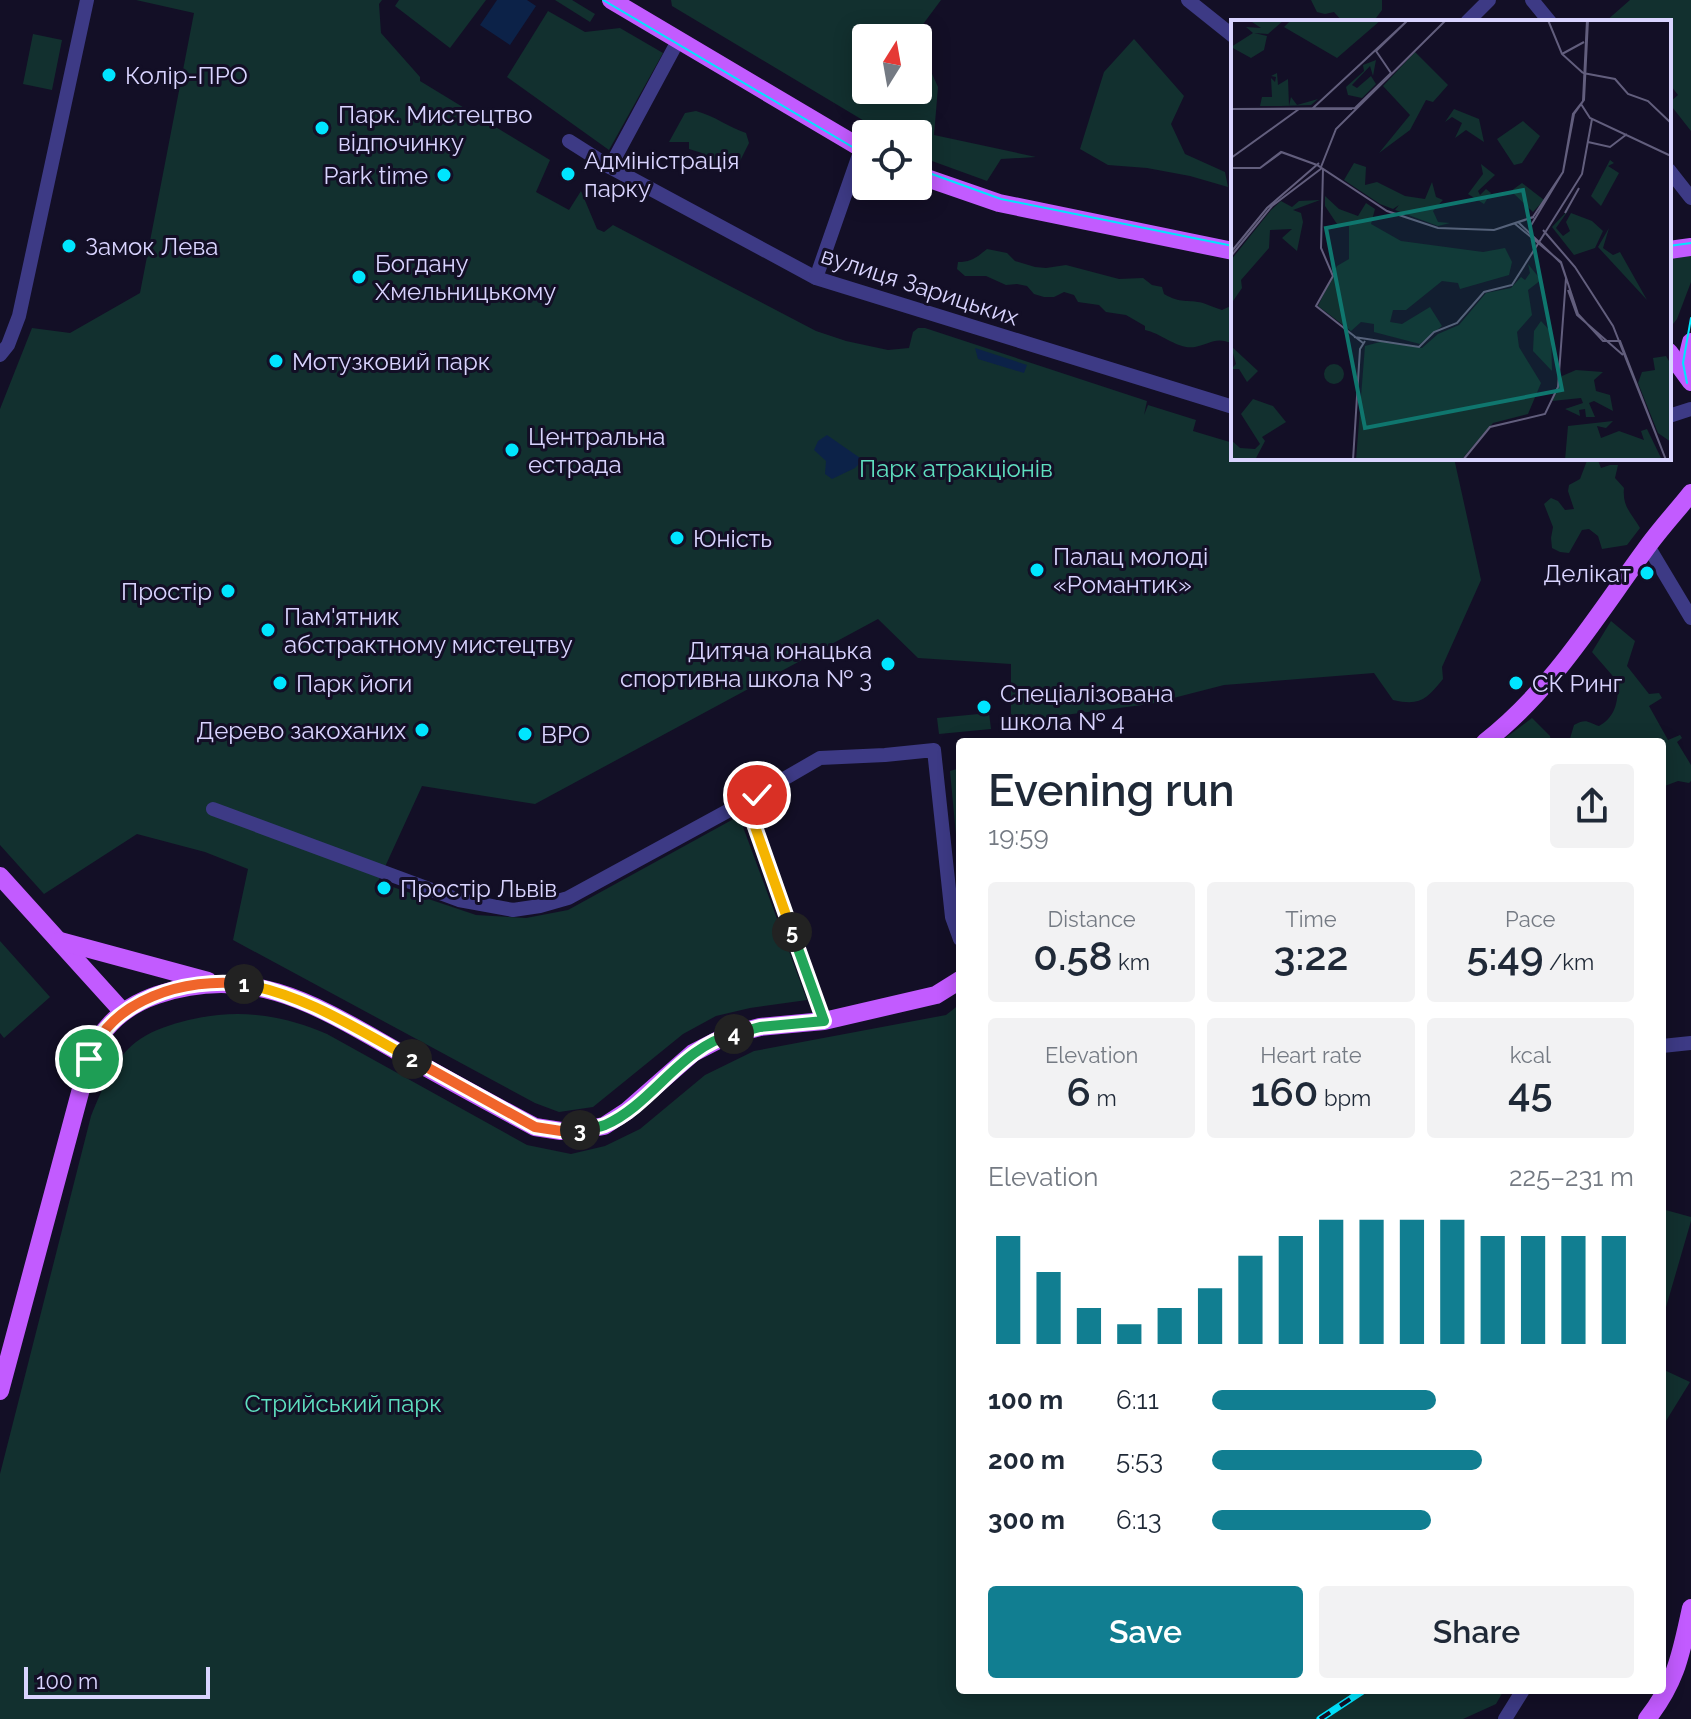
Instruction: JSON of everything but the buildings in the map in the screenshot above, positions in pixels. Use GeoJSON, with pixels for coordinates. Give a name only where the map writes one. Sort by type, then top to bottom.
{"type":"FeatureCollection","features":[{"type":"Feature","properties":{"kind":"main road"},"geometry":{"type":"LineString","coordinates":[[611,0],[852,143]]}},
{"type":"Feature","properties":{"kind":"main road"},"geometry":{"type":"LineString","coordinates":[[932,180],[999,203],[1231,251]]}},
{"type":"Feature","properties":{"kind":"main road"},"geometry":{"type":"LineString","coordinates":[[1671,250],[1691,247]]}},
{"type":"Feature","properties":{"kind":"main road"},"geometry":{"type":"LineString","coordinates":[[1688,376],[1691,342]]}},
{"type":"Feature","properties":{"kind":"main road"},"geometry":{"type":"LineString","coordinates":[[1671,355],[1688,376]]}},
{"type":"Feature","properties":{"kind":"main road"},"geometry":{"type":"LineString","coordinates":[[1490,738],[1550,680],[1648,546],[1691,493]]}},
{"type":"Feature","properties":{"kind":"main road"},"geometry":{"type":"LineString","coordinates":[[0,876],[123,1012]]}},
{"type":"Feature","properties":{"kind":"main road"},"geometry":{"type":"LineString","coordinates":[[60,941],[215,983]]}},
{"type":"Feature","properties":{"kind":"main road"},"geometry":{"type":"LineString","coordinates":[[0,1391],[94,1045],[123,1012],[145,999],[169,991],[215,983],[262,987],[321,1009],[535,1127],[561,1131],[604,1126],[627,1111],[693,1053],[726,1036],[760,1027],[824,1021],[936,995],[956,982]]}},
{"type":"Feature","properties":{"kind":"main road"},"geometry":{"type":"LineString","coordinates":[[1666,1694],[1677,1667],[1691,1608]]}},
{"type":"Feature","properties":{"kind":"main road"},"geometry":{"type":"LineString","coordinates":[[1647,1719],[1666,1694]]}},
{"type":"Feature","properties":{"kind":"street"},"geometry":{"type":"LineString","coordinates":[[0,355],[8,345],[19,316],[87,0]]}},
{"type":"Feature","properties":{"kind":"street"},"geometry":{"type":"LineString","coordinates":[[1188,0],[1231,34]]}},
{"type":"Feature","properties":{"kind":"street"},"geometry":{"type":"LineString","coordinates":[[1469,20],[1489,0]]}},
{"type":"Feature","properties":{"kind":"street"},"geometry":{"type":"LineString","coordinates":[[1532,0],[1548,20]]}},
{"type":"Feature","properties":{"kind":"street"},"geometry":{"type":"LineString","coordinates":[[610,167],[679,39]]}},
{"type":"Feature","properties":{"kind":"street","name":"вулиця Зарицьких"},"geometry":{"type":"LineString","coordinates":[[569,141],[610,167],[816,278],[1231,406]]}},
{"type":"Feature","properties":{"kind":"street"},"geometry":{"type":"LineString","coordinates":[[1671,173],[1691,198]]}},
{"type":"Feature","properties":{"kind":"street"},"geometry":{"type":"LineString","coordinates":[[816,278],[852,182]]}},
{"type":"Feature","properties":{"kind":"street"},"geometry":{"type":"LineString","coordinates":[[1671,415],[1691,409]]}},
{"type":"Feature","properties":{"kind":"street"},"geometry":{"type":"LineString","coordinates":[[1648,546],[1691,618]]}},
{"type":"Feature","properties":{"kind":"street"},"geometry":{"type":"LineString","coordinates":[[213,809],[459,900],[513,910],[568,898],[820,758],[934,750],[952,917],[956,928]]}},
{"type":"Feature","properties":{"kind":"street"},"geometry":{"type":"LineString","coordinates":[[746,801],[824,1021]]}},
{"type":"Feature","properties":{"kind":"street"},"geometry":{"type":"LineString","coordinates":[[1666,1046],[1691,1043]]}},
{"type":"Feature","properties":{"kind":"street"},"geometry":{"type":"LineString","coordinates":[[1505,1719],[1521,1694]]}},
{"type":"Feature","properties":{"kind":"green space","name":"Парк атракціонів"},"geometry":{"type":"Polygon","coordinates":[[[136,0],[382,0],[379,4],[381,33],[420,77],[420,81],[550,160],[536,192],[569,210],[581,191],[597,229],[604,232],[613,225],[816,331],[888,350],[909,348],[913,332],[925,328],[1147,401],[1144,415],[1148,405],[1196,420],[1193,431],[1231,442],[1231,460],[1454,460],[1481,580],[1442,667],[1443,679],[1432,692],[1416,702],[1393,700],[1374,673],[1224,685],[1150,704],[1011,722],[1011,664],[918,658],[878,619],[535,804],[422,786],[378,882],[476,915],[526,918],[568,910],[739,816],[807,1000],[716,1016],[683,1034],[593,1107],[559,1112],[535,1103],[233,940],[248,869],[205,852],[137,834],[44,894],[0,845],[0,409],[32,328],[70,333],[140,293],[194,13],[136,0]]]}},
{"type":"Feature","properties":{"kind":"green space"},"geometry":{"type":"Polygon","coordinates":[[[399,0],[486,0],[450,48],[395,6],[399,0]]]}},
{"type":"Feature","properties":{"kind":"green space"},"geometry":{"type":"Polygon","coordinates":[[[555,0],[572,0],[595,14],[590,22],[555,0]]]}},
{"type":"Feature","properties":{"kind":"green space"},"geometry":{"type":"Polygon","coordinates":[[[671,0],[941,0],[923,24],[852,24],[852,104],[932,104],[932,74],[938,87],[934,135],[1036,157],[1001,159],[987,181],[932,161],[932,120],[863,120],[672,6],[671,0]]]}},
{"type":"Feature","properties":{"kind":"green space"},"geometry":{"type":"Polygon","coordinates":[[[1311,0],[1382,0],[1382,10],[1374,20],[1341,20],[1334,12],[1317,12],[1311,0]]]}},
{"type":"Feature","properties":{"kind":"green space"},"geometry":{"type":"Polygon","coordinates":[[[1630,0],[1691,0],[1691,131],[1671,106],[1678,95],[1671,86],[1671,20],[1607,20],[1630,0]]]}},
{"type":"Feature","properties":{"kind":"green space"},"geometry":{"type":"Polygon","coordinates":[[[548,11],[585,32],[620,28],[663,53],[609,150],[507,77],[548,11]]]}},
{"type":"Feature","properties":{"kind":"green space"},"geometry":{"type":"Polygon","coordinates":[[[33,34],[62,40],[52,90],[23,84],[33,34]]]}},
{"type":"Feature","properties":{"kind":"green space"},"geometry":{"type":"Polygon","coordinates":[[[1134,39],[1184,96],[1171,124],[1185,154],[1225,172],[1228,187],[1147,168],[1108,165],[1080,149],[1104,72],[1134,39]]]}},
{"type":"Feature","properties":{"kind":"green space"},"geometry":{"type":"Polygon","coordinates":[[[696,111],[746,133],[749,143],[740,161],[722,170],[710,164],[702,153],[689,149],[689,142],[669,142],[685,113],[696,111]]]}},
{"type":"Feature","properties":{"kind":"green space"},"geometry":{"type":"Polygon","coordinates":[[[987,249],[1007,253],[1015,261],[1035,267],[1066,265],[1119,279],[1143,278],[1152,285],[1162,287],[1164,294],[1170,297],[1222,310],[1231,306],[1231,343],[1217,341],[1195,347],[1182,346],[1145,330],[1145,326],[1126,315],[1106,312],[1099,305],[1078,302],[1074,295],[1064,292],[1054,297],[1044,297],[1034,294],[1027,286],[1006,285],[986,276],[965,276],[957,269],[958,262],[973,259],[987,249]]]}},
{"type":"Feature","properties":{"kind":"green space"},"geometry":{"type":"Polygon","coordinates":[[[1671,255],[1691,255],[1691,282],[1673,324],[1671,255]]]}},
{"type":"Feature","properties":{"kind":"green space"},"geometry":{"type":"Polygon","coordinates":[[[1587,460],[1598,460],[1601,468],[1618,465],[1615,478],[1624,488],[1626,505],[1640,528],[1627,545],[1602,549],[1598,536],[1589,529],[1582,530],[1569,553],[1552,548],[1553,527],[1544,504],[1551,498],[1565,510],[1574,509],[1569,485],[1580,479],[1587,460]]]}},
{"type":"Feature","properties":{"kind":"green space"},"geometry":{"type":"Polygon","coordinates":[[[1611,621],[1635,641],[1627,666],[1649,694],[1659,693],[1662,698],[1649,706],[1668,740],[1680,735],[1682,738],[1677,742],[1691,765],[1689,783],[1678,781],[1666,786],[1666,738],[1570,738],[1574,725],[1584,721],[1599,726],[1610,717],[1615,707],[1618,682],[1592,652],[1611,621]]]}},
{"type":"Feature","properties":{"kind":"green space"},"geometry":{"type":"Polygon","coordinates":[[[989,713],[991,729],[939,734],[937,718],[989,713]]]}},
{"type":"Feature","properties":{"kind":"green space"},"geometry":{"type":"Polygon","coordinates":[[[1532,718],[1550,738],[1505,738],[1532,718]]]}},
{"type":"Feature","properties":{"kind":"green space"},"geometry":{"type":"Polygon","coordinates":[[[956,769],[956,835],[950,771],[956,769]]]}},
{"type":"Feature","properties":{"kind":"green space"},"geometry":{"type":"Polygon","coordinates":[[[0,941],[50,997],[4,1038],[0,1033],[0,941]]]}},
{"type":"Feature","properties":{"kind":"green space","name":"Стрийський парк"},"geometry":{"type":"Polygon","coordinates":[[[956,1007],[956,1694],[1502,1694],[1496,1704],[1463,1719],[0,1719],[0,1474],[91,1116],[115,1066],[136,1042],[169,1025],[219,1015],[255,1015],[291,1021],[327,1034],[527,1145],[571,1154],[605,1146],[640,1129],[705,1075],[754,1051],[946,1015],[956,1007]]]}},
{"type":"Feature","properties":{"kind":"green space"},"geometry":{"type":"Polygon","coordinates":[[[1666,1210],[1691,1217],[1666,1307],[1666,1210]]]}},
{"type":"Feature","properties":{"kind":"green space"},"geometry":{"type":"Polygon","coordinates":[[[1666,1371],[1690,1382],[1666,1421],[1666,1371]]]}},
{"type":"Feature","properties":{"kind":"water"},"geometry":{"type":"Polygon","coordinates":[[[497,0],[527,0],[536,6],[510,45],[480,25],[497,0]]]}},
{"type":"Feature","properties":{"kind":"water"},"geometry":{"type":"Polygon","coordinates":[[[975,348],[1027,365],[1024,373],[978,359],[975,348]]]}},
{"type":"Feature","properties":{"kind":"water"},"geometry":{"type":"Polygon","coordinates":[[[827,435],[863,460],[855,468],[832,479],[825,474],[826,461],[814,450],[818,441],[827,435]]]}},
{"type":"Feature","properties":{"kind":"tram line"},"geometry":{"type":"LineString","coordinates":[[603,0],[852,147]]}},
{"type":"Feature","properties":{"kind":"tram line"},"geometry":{"type":"LineString","coordinates":[[932,174],[1001,199],[1231,246]]}},
{"type":"Feature","properties":{"kind":"tram line"},"geometry":{"type":"LineString","coordinates":[[1671,246],[1691,243]]}},
{"type":"Feature","properties":{"kind":"tram line"},"geometry":{"type":"LineString","coordinates":[[1687,383],[1683,363],[1691,318]]}},
{"type":"Feature","properties":{"kind":"railway"},"geometry":{"type":"LineString","coordinates":[[1320,1719],[1358,1694]]}},
{"type":"Feature","properties":{"kind":"place","name":"Колір-ПРО"},"geometry":{"type":"Point","coordinates":[109,75]}},
{"type":"Feature","properties":{"kind":"place","name":"Парк. Мистецтво відпочинку"},"geometry":{"type":"Point","coordinates":[322,128]}},
{"type":"Feature","properties":{"kind":"place","name":"Адміністрація парку"},"geometry":{"type":"Point","coordinates":[568,174]}},
{"type":"Feature","properties":{"kind":"place","name":"Park time"},"geometry":{"type":"Point","coordinates":[444,175]}},
{"type":"Feature","properties":{"kind":"place","name":"Замок Лева"},"geometry":{"type":"Point","coordinates":[69,246]}},
{"type":"Feature","properties":{"kind":"place","name":"Богдану Хмельницькому"},"geometry":{"type":"Point","coordinates":[359,277]}},
{"type":"Feature","properties":{"kind":"place","name":"Мотузковий парк"},"geometry":{"type":"Point","coordinates":[276,361]}},
{"type":"Feature","properties":{"kind":"place","name":"Центральна естрада"},"geometry":{"type":"Point","coordinates":[512,450]}},
{"type":"Feature","properties":{"kind":"place","name":"Юність"},"geometry":{"type":"Point","coordinates":[677,538]}},
{"type":"Feature","properties":{"kind":"place","name":"Палац молоді «Романтик»"},"geometry":{"type":"Point","coordinates":[1037,570]}},
{"type":"Feature","properties":{"kind":"place","name":"Делікат"},"geometry":{"type":"Point","coordinates":[1647,573]}},
{"type":"Feature","properties":{"kind":"place","name":"Простір"},"geometry":{"type":"Point","coordinates":[228,591]}},
{"type":"Feature","properties":{"kind":"place","name":"Пам'ятник абстрактному мистецтву"},"geometry":{"type":"Point","coordinates":[268,630]}},
{"type":"Feature","properties":{"kind":"place","name":"Дитяча юнацька спортивна школа № 3"},"geometry":{"type":"Point","coordinates":[888,664]}},
{"type":"Feature","properties":{"kind":"place","name":"Парк йоги"},"geometry":{"type":"Point","coordinates":[280,683]}},
{"type":"Feature","properties":{"kind":"place","name":"СК Ринг"},"geometry":{"type":"Point","coordinates":[1516,683]}},
{"type":"Feature","properties":{"kind":"place","name":"Спеціалізована школа № 4"},"geometry":{"type":"Point","coordinates":[984,707]}},
{"type":"Feature","properties":{"kind":"place","name":"Дерево закоханих"},"geometry":{"type":"Point","coordinates":[422,730]}},
{"type":"Feature","properties":{"kind":"place","name":"ВРО"},"geometry":{"type":"Point","coordinates":[525,734]}},
{"type":"Feature","properties":{"kind":"place","name":"Простір Львів"},"geometry":{"type":"Point","coordinates":[384,888]}},
{"type":"Feature","properties":{"kind":"route"},"geometry":{"type":"LineString","coordinates":[[89,1059],[94,1045],[112,1021],[145,999],[193,986],[240,983],[262,987],[321,1009],[535,1127],[561,1131],[604,1126],[627,1111],[693,1053],[726,1036],[760,1027],[824,1021],[746,801],[757,795]]}}]}
